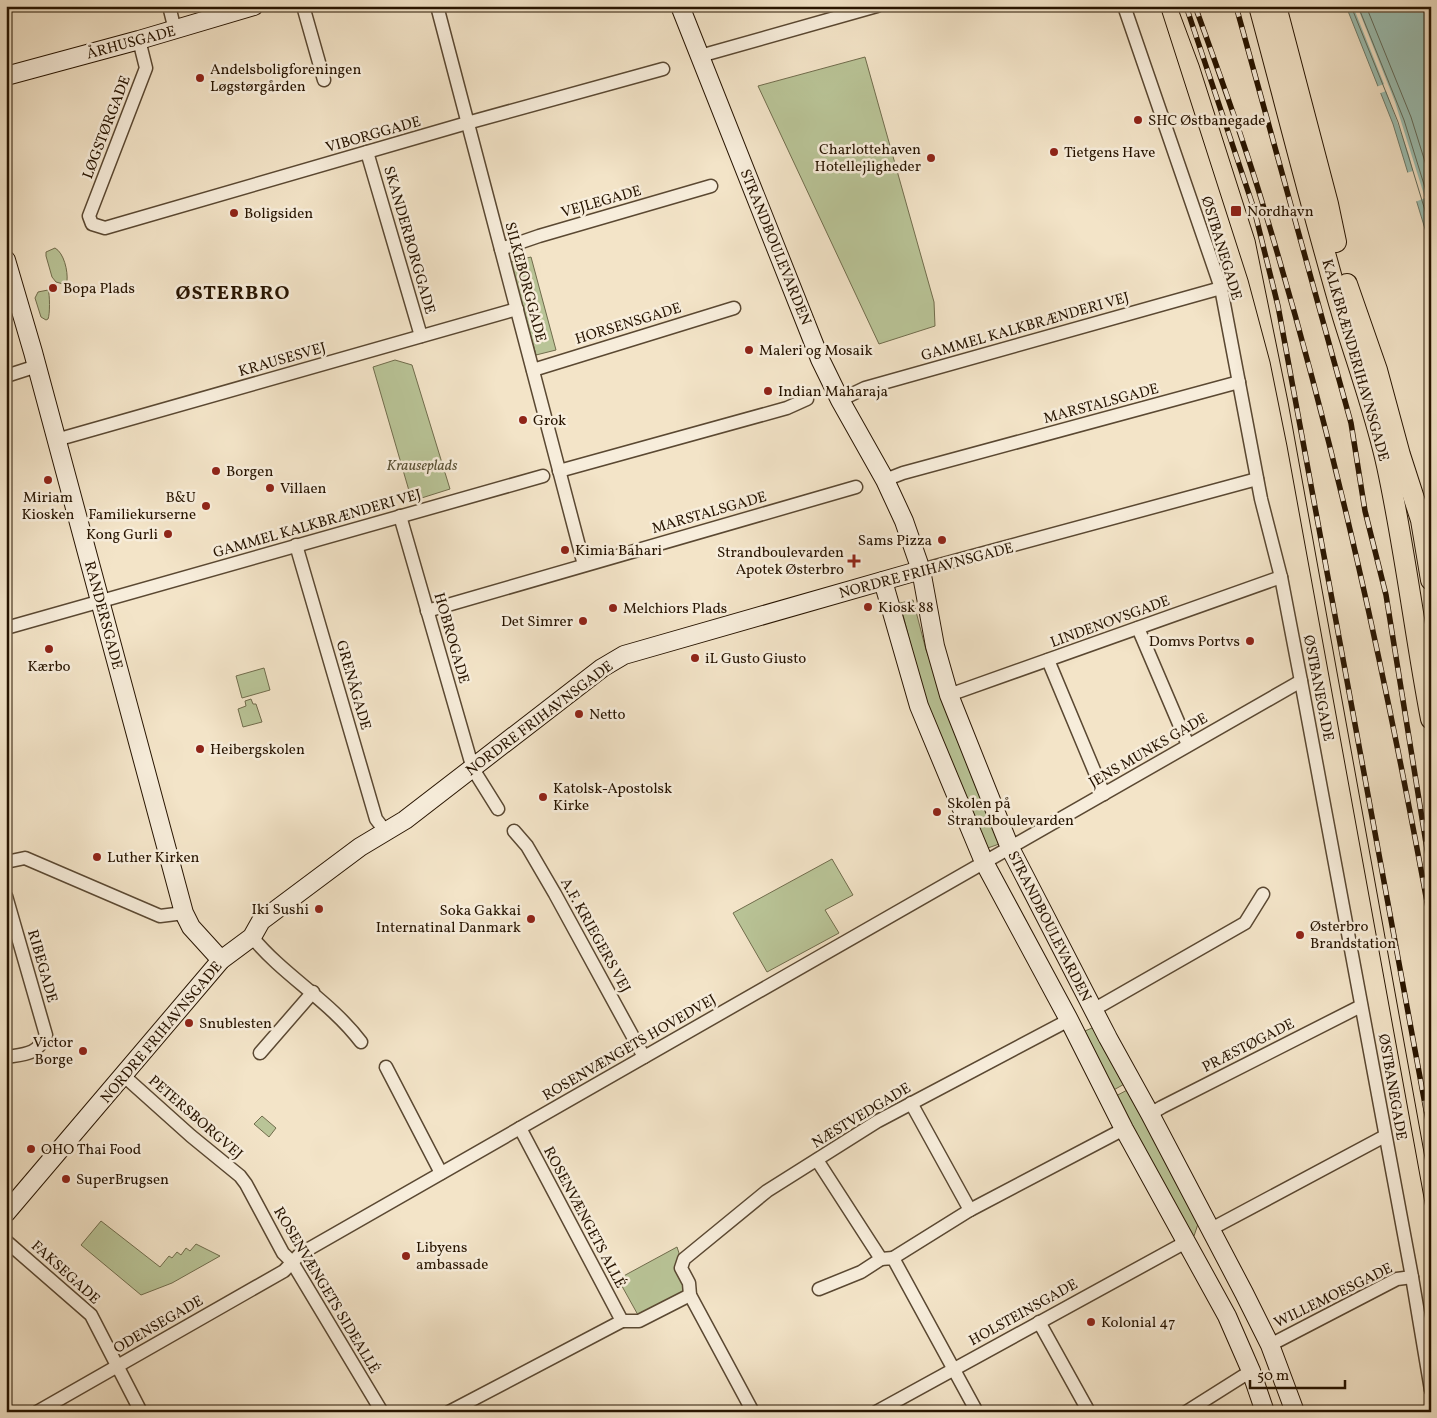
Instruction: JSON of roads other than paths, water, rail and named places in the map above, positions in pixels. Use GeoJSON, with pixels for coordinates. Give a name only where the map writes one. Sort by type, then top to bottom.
{"type":"FeatureCollection","features":[{"type":"Feature","properties":{"kind":"main road","name":"KALKBRÆNDERIHAVNSGADE"},"geometry":{"type":"LineString","coordinates":[[1259,6],[1343,316],[1366,386],[1386,464],[1407,573],[1416,640],[1431,719]]}},
{"type":"Feature","properties":{"kind":"main road","name":"KALKBRÆNDERIHAVNSGADE"},"geometry":{"type":"LineString","coordinates":[[1276,6],[1328,204],[1336,246],[1377,370],[1400,454],[1421,520],[1429,560]]}},
{"type":"Feature","properties":{"kind":"main road"},"geometry":{"type":"LineString","coordinates":[[1407,573],[1420,559],[1429,560]]}},
{"type":"Feature","properties":{"kind":"street"},"geometry":{"type":"LineString","coordinates":[[169,6],[175,30]]}},
{"type":"Feature","properties":{"kind":"street","name":"ÅRHUSGADE"},"geometry":{"type":"LineString","coordinates":[[6,76],[175,30],[254,6]]}},
{"type":"Feature","properties":{"kind":"street"},"geometry":{"type":"LineString","coordinates":[[303,6],[324,80]]}},
{"type":"Feature","properties":{"kind":"street","name":"SILKEBORGGADE"},"geometry":{"type":"LineString","coordinates":[[436,6],[584,565]]}},
{"type":"Feature","properties":{"kind":"street","name":"STRANDBOULEVARDEN"},"geometry":{"type":"LineString","coordinates":[[680,6],[820,359],[840,400],[885,480],[904,521],[921,570],[935,646],[949,696],[1010,848],[1093,1010],[1211,1229],[1270,1345],[1294,1412]]}},
{"type":"Feature","properties":{"kind":"street"},"geometry":{"type":"LineString","coordinates":[[700,56],[877,6]]}},
{"type":"Feature","properties":{"kind":"street","name":"ØSTBANEGADE"},"geometry":{"type":"LineString","coordinates":[[1124,6],[1221,288],[1257,478],[1281,577],[1301,681],[1412,1277],[1431,1390]]}},
{"type":"Feature","properties":{"kind":"street","name":"LØGSTØRGADE"},"geometry":{"type":"LineString","coordinates":[[92,224],[89,216],[91,209],[146,68],[139,40]]}},
{"type":"Feature","properties":{"kind":"street","name":"VIBORGGADE"},"geometry":{"type":"LineString","coordinates":[[92,224],[105,228],[467,123],[662,69]]}},
{"type":"Feature","properties":{"kind":"street","name":"SKANDERBORGGADE"},"geometry":{"type":"LineString","coordinates":[[367,152],[421,336]]}},
{"type":"Feature","properties":{"kind":"street","name":"VEJLEGADE"},"geometry":{"type":"LineString","coordinates":[[501,249],[539,236],[711,186]]}},
{"type":"Feature","properties":{"kind":"street","name":"RANDERSGADE"},"geometry":{"type":"LineString","coordinates":[[6,261],[37,366],[184,913],[191,926],[221,960]]}},
{"type":"Feature","properties":{"kind":"street","name":"GAMMEL KALKBRÆNDERI VEJ"},"geometry":{"type":"LineString","coordinates":[[840,400],[865,388],[1221,288]]}},
{"type":"Feature","properties":{"kind":"street","name":"HORSENSGADE"},"geometry":{"type":"LineString","coordinates":[[533,370],[734,308]]}},
{"type":"Feature","properties":{"kind":"street","name":"KRAUSESVEJ"},"geometry":{"type":"LineString","coordinates":[[56,440],[517,309]]}},
{"type":"Feature","properties":{"kind":"street"},"geometry":{"type":"LineString","coordinates":[[6,376],[37,366]]}},
{"type":"Feature","properties":{"kind":"street","name":"MARSTALSGADE"},"geometry":{"type":"LineString","coordinates":[[885,480],[903,473],[1239,382]]}},
{"type":"Feature","properties":{"kind":"street"},"geometry":{"type":"LineString","coordinates":[[559,471],[787,408],[807,399]]}},
{"type":"Feature","properties":{"kind":"street","name":"GAMMEL KALKBRÆNDERI VEJ"},"geometry":{"type":"LineString","coordinates":[[6,628],[543,476]]}},
{"type":"Feature","properties":{"kind":"street","name":"NORDRE FRIHAVNSGADE"},"geometry":{"type":"LineString","coordinates":[[6,1214],[221,960],[252,937],[261,922],[360,847],[405,820],[602,668],[624,655],[921,570],[1257,478]]}},
{"type":"Feature","properties":{"kind":"street","name":"MARSTALSGADE"},"geometry":{"type":"LineString","coordinates":[[427,611],[856,486]]}},
{"type":"Feature","properties":{"kind":"street","name":"HOBROGADE"},"geometry":{"type":"LineString","coordinates":[[400,516],[473,769]]}},
{"type":"Feature","properties":{"kind":"street","name":"GRENÅGADE"},"geometry":{"type":"LineString","coordinates":[[296,545],[376,819],[386,832]]}},
{"type":"Feature","properties":{"kind":"street","name":"LINDENOVSGADE"},"geometry":{"type":"LineString","coordinates":[[949,696],[1281,577]]}},
{"type":"Feature","properties":{"kind":"street","name":"STRANDBOULEVARDEN"},"geometry":{"type":"LineString","coordinates":[[883,581],[919,706],[984,862],[1069,1020],[1124,1129],[1227,1316],[1251,1371],[1265,1412]]}},
{"type":"Feature","properties":{"kind":"street"},"geometry":{"type":"LineString","coordinates":[[1138,628],[1188,746]]}},
{"type":"Feature","properties":{"kind":"street"},"geometry":{"type":"LineString","coordinates":[[1048,660],[1104,794]]}},
{"type":"Feature","properties":{"kind":"street","name":"JENS MUNKS GADE"},"geometry":{"type":"LineString","coordinates":[[984,862],[1301,681]]}},
{"type":"Feature","properties":{"kind":"street"},"geometry":{"type":"LineString","coordinates":[[473,769],[498,809]]}},
{"type":"Feature","properties":{"kind":"street","name":"A.F. KRIEGERS VEJ"},"geometry":{"type":"LineString","coordinates":[[514,831],[527,846],[546,878],[644,1057]]}},
{"type":"Feature","properties":{"kind":"street"},"geometry":{"type":"LineString","coordinates":[[6,862],[25,858],[160,916],[184,913]]}},
{"type":"Feature","properties":{"kind":"street","name":"ROSENVÆNGETS HOVEDVEJ"},"geometry":{"type":"LineString","coordinates":[[292,1262],[300,1254],[984,862]]}},
{"type":"Feature","properties":{"kind":"street"},"geometry":{"type":"LineString","coordinates":[[1093,1010],[1245,923],[1263,894]]}},
{"type":"Feature","properties":{"kind":"street","name":"RIBEGADE"},"geometry":{"type":"LineString","coordinates":[[6,896],[10,926],[46,1035],[42,1045],[30,1054],[6,1057]]}},
{"type":"Feature","properties":{"kind":"street"},"geometry":{"type":"LineString","coordinates":[[252,937],[266,954],[313,992],[361,1042]]}},
{"type":"Feature","properties":{"kind":"street"},"geometry":{"type":"LineString","coordinates":[[260,1053],[313,992]]}},
{"type":"Feature","properties":{"kind":"street","name":"PRÆSTØGADE"},"geometry":{"type":"LineString","coordinates":[[1150,1114],[1361,1006]]}},
{"type":"Feature","properties":{"kind":"street","name":"NÆSTVEDGADE"},"geometry":{"type":"LineString","coordinates":[[690,1295],[689,1283],[681,1268],[684,1259],[767,1191],[878,1121],[1069,1020]]}},
{"type":"Feature","properties":{"kind":"street"},"geometry":{"type":"LineString","coordinates":[[386,1067],[441,1173]]}},
{"type":"Feature","properties":{"kind":"street","name":"PETERSBORGVEJ"},"geometry":{"type":"LineString","coordinates":[[124,1076],[190,1136],[240,1176],[246,1184]]}},
{"type":"Feature","properties":{"kind":"street"},"geometry":{"type":"LineString","coordinates":[[911,1103],[970,1210]]}},
{"type":"Feature","properties":{"kind":"street","name":"ROSENVÆNGETS ALLÉ"},"geometry":{"type":"LineString","coordinates":[[520,1128],[622,1321]]}},
{"type":"Feature","properties":{"kind":"street"},"geometry":{"type":"LineString","coordinates":[[818,1289],[861,1272],[970,1210],[1124,1129]]}},
{"type":"Feature","properties":{"kind":"street"},"geometry":{"type":"LineString","coordinates":[[1211,1229],[1385,1136]]}},
{"type":"Feature","properties":{"kind":"street"},"geometry":{"type":"LineString","coordinates":[[817,1160],[887,1258],[977,1412]]}},
{"type":"Feature","properties":{"kind":"street","name":"ROSENVÆNGETS SIDEALLÉ"},"geometry":{"type":"LineString","coordinates":[[246,1184],[283,1253],[292,1262],[382,1412]]}},
{"type":"Feature","properties":{"kind":"street","name":"FAKSEGADE"},"geometry":{"type":"LineString","coordinates":[[6,1241],[91,1315],[141,1412]]}},
{"type":"Feature","properties":{"kind":"street","name":"HOLSTEINSGADE"},"geometry":{"type":"LineString","coordinates":[[876,1412],[1186,1242]]}},
{"type":"Feature","properties":{"kind":"street","name":"ODENSEGADE"},"geometry":{"type":"LineString","coordinates":[[37,1412],[284,1271],[292,1262]]}},
{"type":"Feature","properties":{"kind":"street","name":"WILLEMOESGADE"},"geometry":{"type":"LineString","coordinates":[[1270,1345],[1397,1279],[1412,1277]]}},
{"type":"Feature","properties":{"kind":"street"},"geometry":{"type":"LineString","coordinates":[[449,1412],[622,1321],[639,1321],[690,1295],[753,1412]]}},
{"type":"Feature","properties":{"kind":"street"},"geometry":{"type":"LineString","coordinates":[[1039,1322],[1089,1412]]}},
{"type":"Feature","properties":{"kind":"street"},"geometry":{"type":"LineString","coordinates":[[1186,1412],[1251,1371]]}},
{"type":"Feature","properties":{"kind":"water"},"geometry":{"type":"Polygon","coordinates":[[[1346,6],[1431,6],[1431,242],[1429,242],[1393,124],[1346,6]]]}},
{"type":"Feature","properties":{"kind":"tram line"},"geometry":{"type":"LineString","coordinates":[[1160,6],[1248,280],[1270,362],[1287,446],[1431,1236]]}},
{"type":"Feature","properties":{"kind":"tram line"},"geometry":{"type":"LineString","coordinates":[[1177,6],[1199,65],[1255,240],[1288,402],[1431,1191]]}},
{"type":"Feature","properties":{"kind":"railway"},"geometry":{"type":"LineString","coordinates":[[1186,6],[1254,209],[1278,306],[1431,1137]]}},
{"type":"Feature","properties":{"kind":"railway"},"geometry":{"type":"LineString","coordinates":[[1195,6],[1255,180],[1289,294],[1336,472],[1396,742],[1431,924]]}},
{"type":"Feature","properties":{"kind":"railway"},"geometry":{"type":"LineString","coordinates":[[1236,6],[1351,423],[1365,511],[1386,595],[1431,874]]}},
{"type":"Feature","properties":{"kind":"place","name":"Andelsboligforeningen Løgstørgården"},"geometry":{"type":"Point","coordinates":[200,78]}},
{"type":"Feature","properties":{"kind":"place","name":"SHC Østbanegade"},"geometry":{"type":"Point","coordinates":[1138,120]}},
{"type":"Feature","properties":{"kind":"place","name":"Tietgens Have"},"geometry":{"type":"Point","coordinates":[1054,152]}},
{"type":"Feature","properties":{"kind":"place","name":"Charlottehaven Hotellejligheder"},"geometry":{"type":"Point","coordinates":[931,158]}},
{"type":"Feature","properties":{"kind":"place","name":"Nordhavn"},"geometry":{"type":"Point","coordinates":[1236,211]}},
{"type":"Feature","properties":{"kind":"place","name":"Boligsiden"},"geometry":{"type":"Point","coordinates":[234,213]}},
{"type":"Feature","properties":{"kind":"place","name":"Bopa Plads"},"geometry":{"type":"Point","coordinates":[53,288]}},
{"type":"Feature","properties":{"kind":"place","name":"Maleri og Mosaik"},"geometry":{"type":"Point","coordinates":[749,350]}},
{"type":"Feature","properties":{"kind":"place","name":"Indian Maharaja"},"geometry":{"type":"Point","coordinates":[768,391]}},
{"type":"Feature","properties":{"kind":"place","name":"Grok"},"geometry":{"type":"Point","coordinates":[523,420]}},
{"type":"Feature","properties":{"kind":"place","name":"Borgen"},"geometry":{"type":"Point","coordinates":[216,471]}},
{"type":"Feature","properties":{"kind":"place","name":"Miriam Kiosken"},"geometry":{"type":"Point","coordinates":[48,480]}},
{"type":"Feature","properties":{"kind":"place","name":"Villaen"},"geometry":{"type":"Point","coordinates":[270,488]}},
{"type":"Feature","properties":{"kind":"place","name":"B&U Familiekurserne"},"geometry":{"type":"Point","coordinates":[206,506]}},
{"type":"Feature","properties":{"kind":"place","name":"Kong Gurli"},"geometry":{"type":"Point","coordinates":[168,534]}},
{"type":"Feature","properties":{"kind":"place","name":"Sams Pizza"},"geometry":{"type":"Point","coordinates":[942,540]}},
{"type":"Feature","properties":{"kind":"place","name":"Kimia Bahari"},"geometry":{"type":"Point","coordinates":[565,550]}},
{"type":"Feature","properties":{"kind":"place","name":"Strandboulevarden Apotek Østerbro"},"geometry":{"type":"Point","coordinates":[854,561]}},
{"type":"Feature","properties":{"kind":"place","name":"Kiosk 88"},"geometry":{"type":"Point","coordinates":[868,607]}},
{"type":"Feature","properties":{"kind":"place","name":"Melchiors Plads"},"geometry":{"type":"Point","coordinates":[613,608]}},
{"type":"Feature","properties":{"kind":"place","name":"Det Simrer"},"geometry":{"type":"Point","coordinates":[583,621]}},
{"type":"Feature","properties":{"kind":"place","name":"Domvs Portvs"},"geometry":{"type":"Point","coordinates":[1250,641]}},
{"type":"Feature","properties":{"kind":"place","name":"Kærbo"},"geometry":{"type":"Point","coordinates":[49,649]}},
{"type":"Feature","properties":{"kind":"place","name":"iL Gusto Giusto"},"geometry":{"type":"Point","coordinates":[695,658]}},
{"type":"Feature","properties":{"kind":"place","name":"Netto"},"geometry":{"type":"Point","coordinates":[579,714]}},
{"type":"Feature","properties":{"kind":"place","name":"Heibergskolen"},"geometry":{"type":"Point","coordinates":[200,749]}},
{"type":"Feature","properties":{"kind":"place","name":"Katolsk-Apostolsk Kirke"},"geometry":{"type":"Point","coordinates":[543,797]}},
{"type":"Feature","properties":{"kind":"place","name":"Skolen på Strandboulevarden"},"geometry":{"type":"Point","coordinates":[937,812]}},
{"type":"Feature","properties":{"kind":"place","name":"Luther Kirken"},"geometry":{"type":"Point","coordinates":[97,857]}},
{"type":"Feature","properties":{"kind":"place","name":"Iki Sushi"},"geometry":{"type":"Point","coordinates":[319,909]}},
{"type":"Feature","properties":{"kind":"place","name":"Soka Gakkai Internatinal Danmark"},"geometry":{"type":"Point","coordinates":[531,919]}},
{"type":"Feature","properties":{"kind":"place","name":"Østerbro Brandstation"},"geometry":{"type":"Point","coordinates":[1300,935]}},
{"type":"Feature","properties":{"kind":"place","name":"Snublesten"},"geometry":{"type":"Point","coordinates":[189,1023]}},
{"type":"Feature","properties":{"kind":"place","name":"Victor Borge"},"geometry":{"type":"Point","coordinates":[83,1051]}},
{"type":"Feature","properties":{"kind":"place","name":"OHO Thai Food"},"geometry":{"type":"Point","coordinates":[31,1149]}},
{"type":"Feature","properties":{"kind":"place","name":"SuperBrugsen"},"geometry":{"type":"Point","coordinates":[66,1179]}},
{"type":"Feature","properties":{"kind":"place","name":"Libyens ambassade"},"geometry":{"type":"Point","coordinates":[406,1256]}},
{"type":"Feature","properties":{"kind":"place","name":"Kolonial 47"},"geometry":{"type":"Point","coordinates":[1091,1322]}},
{"type":"Feature","properties":{"kind":"district","name":"ØSTERBRO"},"geometry":{"type":"Point","coordinates":[233,292]}},
{"type":"Feature","properties":{"kind":"park label","name":"Krauseplads"},"geometry":{"type":"Point","coordinates":[422,465]}}]}
